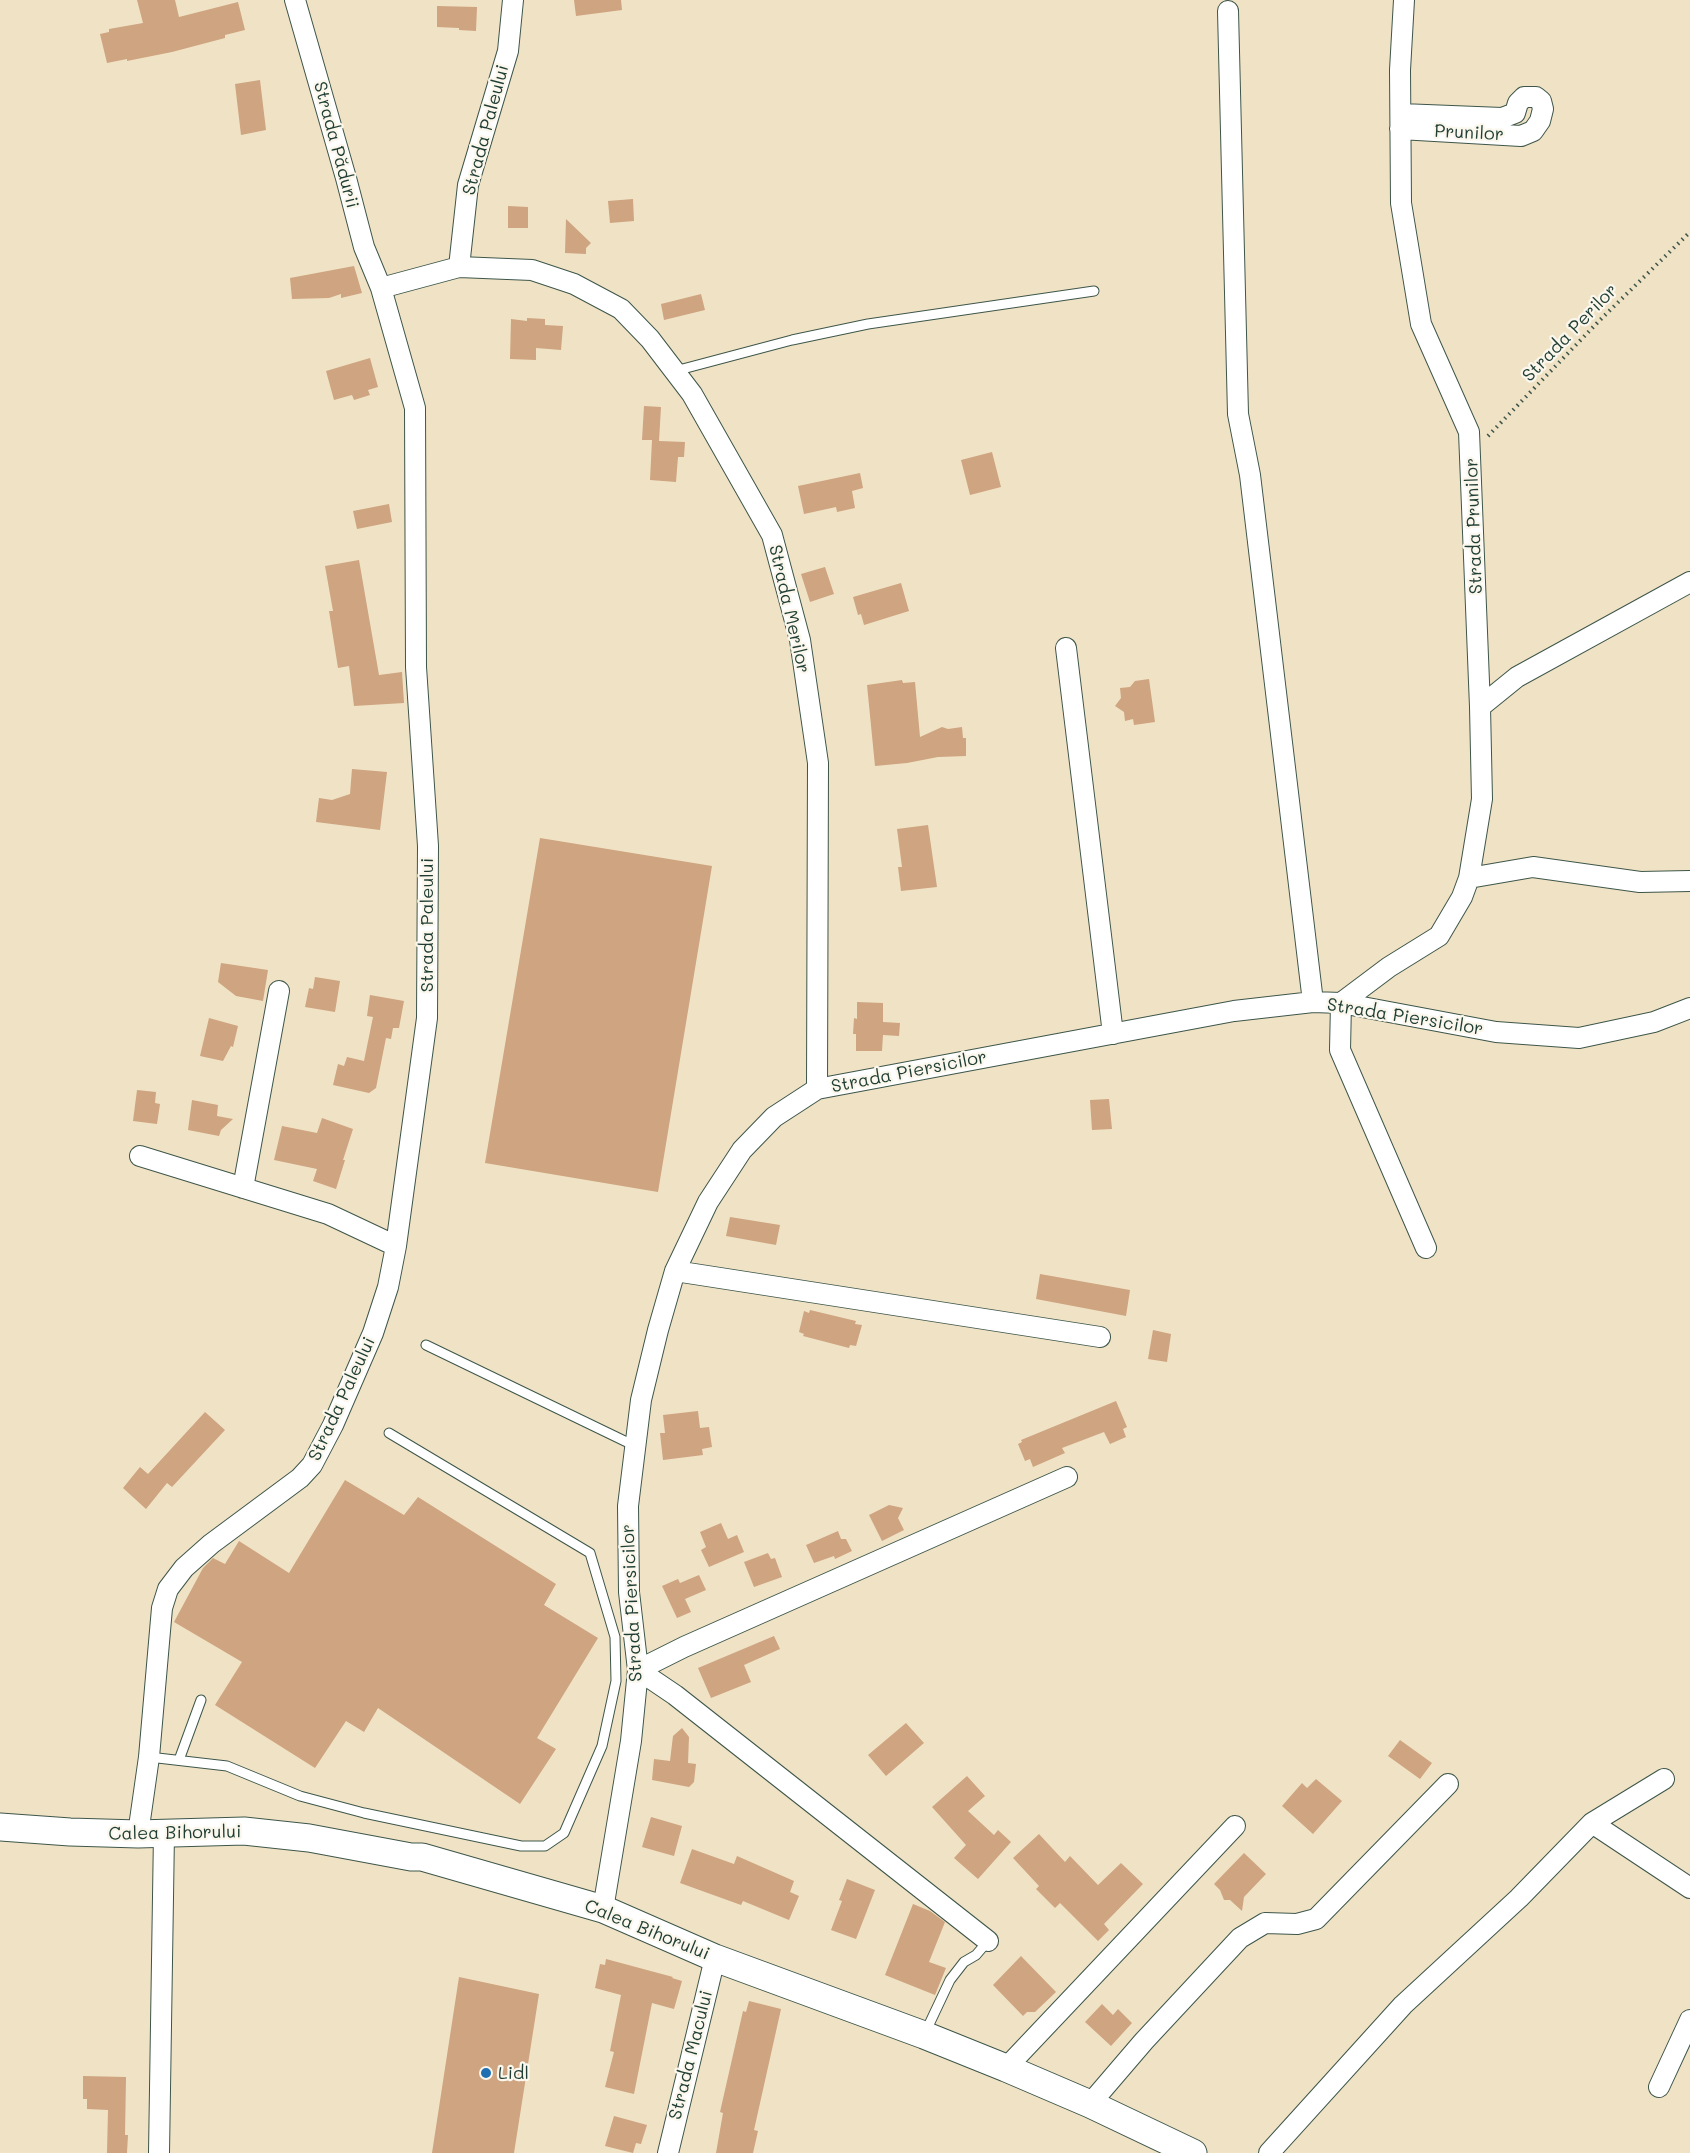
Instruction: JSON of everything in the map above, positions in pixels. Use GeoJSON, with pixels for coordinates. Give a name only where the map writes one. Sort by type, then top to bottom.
{"type":"FeatureCollection","features":[{"type":"Feature","properties":{"kind":"main road","name":"Calea Bihorului"},"geometry":{"type":"LineString","coordinates":[[0,1827],[151,1834],[244,1831],[309,1838],[411,1857],[422,1857],[603,1909],[715,1958],[924,2035],[1006,2068],[1090,2104],[1166,2147],[1192,2153]]}},
{"type":"Feature","properties":{"kind":"street","name":"Strada Pădurii"},"geometry":{"type":"LineString","coordinates":[[295,0],[364,247],[381,288]]}},
{"type":"Feature","properties":{"kind":"street","name":"Strada Paleului"},"geometry":{"type":"LineString","coordinates":[[459,267],[468,184],[508,51],[513,0]]}},
{"type":"Feature","properties":{"kind":"street","name":"Strada Prunilor"},"geometry":{"type":"LineString","coordinates":[[1341,1003],[1389,967],[1439,936],[1462,897],[1469,878],[1482,799],[1469,432],[1422,324],[1401,203],[1400,70],[1404,0]]}},
{"type":"Feature","properties":{"kind":"street"},"geometry":{"type":"LineString","coordinates":[[1228,11],[1238,414],[1252,487],[1312,1002]]}},
{"type":"Feature","properties":{"kind":"street","name":"Prunilor"},"geometry":{"type":"LineString","coordinates":[[1524,97],[1536,97],[1541,101],[1543,109],[1540,121],[1533,131],[1521,136],[1400,122],[1502,118],[1515,113],[1518,103],[1524,97]]}},
{"type":"Feature","properties":{"kind":"street"},"geometry":{"type":"LineString","coordinates":[[381,288],[459,267]]}},
{"type":"Feature","properties":{"kind":"street","name":"Strada Merilor"},"geometry":{"type":"LineString","coordinates":[[459,267],[532,270],[573,284],[621,309],[650,339],[692,394],[772,536],[800,640],[818,763],[817,1089]]}},
{"type":"Feature","properties":{"kind":"street","name":"Strada Paleului"},"geometry":{"type":"LineString","coordinates":[[159,2153],[149,1757],[162,1608],[168,1589],[184,1568],[300,1478],[312,1465],[333,1425],[374,1333],[388,1287],[396,1246],[427,1018],[428,846],[416,667],[415,408],[381,288]]}},
{"type":"Feature","properties":{"kind":"street"},"geometry":{"type":"LineString","coordinates":[[1480,707],[1517,677],[1690,582]]}},
{"type":"Feature","properties":{"kind":"street"},"geometry":{"type":"LineString","coordinates":[[1066,648],[1113,1034]]}},
{"type":"Feature","properties":{"kind":"street"},"geometry":{"type":"LineString","coordinates":[[1469,878],[1533,867],[1640,882],[1690,881]]}},
{"type":"Feature","properties":{"kind":"street"},"geometry":{"type":"LineString","coordinates":[[243,1188],[279,991]]}},
{"type":"Feature","properties":{"kind":"street","name":"Strada Piersicilor"},"geometry":{"type":"LineString","coordinates":[[603,1909],[631,1741],[638,1670],[629,1592],[628,1506],[644,1388],[675,1271],[708,1202],[742,1150],[774,1117],[817,1089],[1234,1011],[1312,1002],[1341,1003],[1496,1032],[1579,1038],[1654,1022],[1690,1008]]}},
{"type":"Feature","properties":{"kind":"street"},"geometry":{"type":"LineString","coordinates":[[1341,1003],[1340,1050],[1426,1248]]}},
{"type":"Feature","properties":{"kind":"street"},"geometry":{"type":"LineString","coordinates":[[140,1156],[328,1214],[396,1246]]}},
{"type":"Feature","properties":{"kind":"street"},"geometry":{"type":"LineString","coordinates":[[675,1271],[1100,1337]]}},
{"type":"Feature","properties":{"kind":"street"},"geometry":{"type":"LineString","coordinates":[[988,1941],[675,1695],[638,1670],[684,1647],[1067,1477]]}},
{"type":"Feature","properties":{"kind":"street"},"geometry":{"type":"LineString","coordinates":[[1269,2153],[1403,2005],[1519,1898],[1592,1823],[1664,1779]]}},
{"type":"Feature","properties":{"kind":"street"},"geometry":{"type":"LineString","coordinates":[[1090,2104],[1144,2041],[1240,1938],[1265,1923],[1297,1924],[1316,1919],[1449,1784]]}},
{"type":"Feature","properties":{"kind":"street"},"geometry":{"type":"LineString","coordinates":[[1592,1823],[1690,1888]]}},
{"type":"Feature","properties":{"kind":"street"},"geometry":{"type":"LineString","coordinates":[[1006,2068],[1235,1826]]}},
{"type":"Feature","properties":{"kind":"street","name":"Strada Macului"},"geometry":{"type":"LineString","coordinates":[[668,2153],[715,1958]]}},
{"type":"Feature","properties":{"kind":"street"},"geometry":{"type":"LineString","coordinates":[[1659,2087],[1690,2020]]}},
{"type":"Feature","properties":{"kind":"lane"},"geometry":{"type":"LineString","coordinates":[[675,371],[792,340],[868,324],[1094,291]]}},
{"type":"Feature","properties":{"kind":"lane"},"geometry":{"type":"LineString","coordinates":[[426,1345],[635,1446]]}},
{"type":"Feature","properties":{"kind":"lane"},"geometry":{"type":"LineString","coordinates":[[149,1757],[227,1766],[300,1796],[364,1813],[521,1846],[545,1846],[564,1833],[602,1746],[616,1681],[615,1637],[590,1553],[389,1433]]}},
{"type":"Feature","properties":{"kind":"lane"},"geometry":{"type":"LineString","coordinates":[[179,1760],[201,1700]]}},
{"type":"Feature","properties":{"kind":"lane"},"geometry":{"type":"LineString","coordinates":[[924,2035],[950,1980],[964,1962],[976,1955],[988,1941]]}},
{"type":"Feature","properties":{"kind":"path","name":"Strada Perilor"},"geometry":{"type":"LineString","coordinates":[[1470,455],[1600,320],[1690,232]]}},
{"type":"Feature","properties":{"kind":"building"},"geometry":{"type":"Polygon","coordinates":[[[137,0],[175,0],[179,17],[238,2],[245,30],[225,35],[225,38],[172,52],[107,63],[100,34],[109,32],[109,29],[143,23],[137,0]]]}},
{"type":"Feature","properties":{"kind":"building"},"geometry":{"type":"Polygon","coordinates":[[[574,0],[621,0],[622,10],[576,16],[574,0]]]}},
{"type":"Feature","properties":{"kind":"building"},"geometry":{"type":"Polygon","coordinates":[[[437,6],[477,7],[476,31],[437,27],[437,6]]]}},
{"type":"Feature","properties":{"kind":"building"},"geometry":{"type":"Polygon","coordinates":[[[260,80],[266,130],[241,135],[235,84],[260,80]]]}},
{"type":"Feature","properties":{"kind":"building"},"geometry":{"type":"Polygon","coordinates":[[[633,199],[634,221],[610,223],[608,201],[633,199]]]}},
{"type":"Feature","properties":{"kind":"building"},"geometry":{"type":"Polygon","coordinates":[[[508,206],[528,207],[528,228],[508,228],[508,206]]]}},
{"type":"Feature","properties":{"kind":"building"},"geometry":{"type":"Polygon","coordinates":[[[566,219],[591,243],[586,248],[586,254],[565,253],[566,219]]]}},
{"type":"Feature","properties":{"kind":"building"},"geometry":{"type":"Polygon","coordinates":[[[354,266],[362,293],[341,298],[341,294],[329,298],[292,299],[290,278],[354,266]]]}},
{"type":"Feature","properties":{"kind":"building"},"geometry":{"type":"Polygon","coordinates":[[[701,294],[705,310],[664,320],[661,304],[701,294]]]}},
{"type":"Feature","properties":{"kind":"building"},"geometry":{"type":"Polygon","coordinates":[[[527,318],[545,319],[545,325],[563,326],[561,350],[536,348],[536,360],[510,359],[511,319],[527,321],[527,318]]]}},
{"type":"Feature","properties":{"kind":"building"},"geometry":{"type":"Polygon","coordinates":[[[370,358],[378,387],[368,390],[370,395],[354,400],[352,395],[334,400],[326,371],[370,358]]]}},
{"type":"Feature","properties":{"kind":"building"},"geometry":{"type":"Polygon","coordinates":[[[644,406],[661,407],[659,441],[685,442],[684,457],[678,457],[676,482],[650,480],[652,440],[642,440],[644,406]]]}},
{"type":"Feature","properties":{"kind":"building"},"geometry":{"type":"Polygon","coordinates":[[[992,452],[1001,487],[970,495],[961,460],[992,452]]]}},
{"type":"Feature","properties":{"kind":"building"},"geometry":{"type":"Polygon","coordinates":[[[860,473],[863,488],[852,491],[855,508],[837,512],[836,507],[804,514],[798,486],[860,473]]]}},
{"type":"Feature","properties":{"kind":"building"},"geometry":{"type":"Polygon","coordinates":[[[389,504],[392,522],[357,529],[353,511],[389,504]]]}},
{"type":"Feature","properties":{"kind":"building"},"geometry":{"type":"Polygon","coordinates":[[[359,560],[379,675],[402,672],[404,703],[354,706],[349,666],[338,668],[329,611],[333,611],[325,566],[359,560]]]}},
{"type":"Feature","properties":{"kind":"building"},"geometry":{"type":"Polygon","coordinates":[[[825,567],[834,594],[810,602],[801,574],[825,567]]]}},
{"type":"Feature","properties":{"kind":"building"},"geometry":{"type":"Polygon","coordinates":[[[901,583],[909,611],[864,625],[861,614],[858,615],[853,597],[901,583]]]}},
{"type":"Feature","properties":{"kind":"building"},"geometry":{"type":"Polygon","coordinates":[[[1149,679],[1155,722],[1134,725],[1133,719],[1125,721],[1124,712],[1115,706],[1121,698],[1120,688],[1130,687],[1135,681],[1149,679]]]}},
{"type":"Feature","properties":{"kind":"building"},"geometry":{"type":"Polygon","coordinates":[[[902,680],[903,683],[915,682],[920,737],[942,727],[948,729],[962,727],[963,738],[966,738],[966,756],[938,757],[875,766],[867,685],[902,680]]]}},
{"type":"Feature","properties":{"kind":"building"},"geometry":{"type":"Polygon","coordinates":[[[352,769],[387,772],[380,830],[316,822],[319,798],[332,800],[350,794],[352,769]]]}},
{"type":"Feature","properties":{"kind":"building"},"geometry":{"type":"Polygon","coordinates":[[[928,825],[937,887],[901,891],[898,867],[902,867],[897,829],[928,825]]]}},
{"type":"Feature","properties":{"kind":"building"},"geometry":{"type":"Polygon","coordinates":[[[540,838],[712,866],[658,1192],[485,1163],[540,838]]]}},
{"type":"Feature","properties":{"kind":"building"},"geometry":{"type":"Polygon","coordinates":[[[221,963],[268,970],[263,1001],[236,996],[218,982],[221,963]]]}},
{"type":"Feature","properties":{"kind":"building"},"geometry":{"type":"Polygon","coordinates":[[[315,977],[340,981],[335,1012],[305,1007],[309,988],[313,989],[315,977]]]}},
{"type":"Feature","properties":{"kind":"building"},"geometry":{"type":"Polygon","coordinates":[[[370,995],[404,1001],[399,1028],[393,1028],[391,1039],[386,1038],[376,1088],[369,1093],[333,1085],[338,1064],[344,1066],[347,1057],[364,1061],[373,1017],[367,1016],[370,995]]]}},
{"type":"Feature","properties":{"kind":"building"},"geometry":{"type":"Polygon","coordinates":[[[857,1002],[883,1003],[883,1022],[900,1023],[899,1036],[883,1035],[882,1051],[856,1051],[856,1034],[853,1034],[854,1018],[857,1019],[857,1002]]]}},
{"type":"Feature","properties":{"kind":"building"},"geometry":{"type":"Polygon","coordinates":[[[209,1018],[238,1026],[233,1047],[231,1046],[223,1061],[200,1056],[209,1018]]]}},
{"type":"Feature","properties":{"kind":"building"},"geometry":{"type":"Polygon","coordinates":[[[137,1090],[156,1092],[155,1103],[160,1104],[157,1124],[133,1121],[137,1090]]]}},
{"type":"Feature","properties":{"kind":"building"},"geometry":{"type":"Polygon","coordinates":[[[1109,1099],[1112,1129],[1092,1130],[1090,1100],[1109,1099]]]}},
{"type":"Feature","properties":{"kind":"building"},"geometry":{"type":"Polygon","coordinates":[[[192,1100],[218,1105],[217,1116],[233,1119],[221,1130],[219,1136],[188,1130],[192,1100]]]}},
{"type":"Feature","properties":{"kind":"building"},"geometry":{"type":"Polygon","coordinates":[[[322,1118],[353,1129],[336,1189],[313,1181],[317,1169],[274,1160],[282,1126],[317,1133],[322,1118]]]}},
{"type":"Feature","properties":{"kind":"building"},"geometry":{"type":"Polygon","coordinates":[[[730,1217],[780,1225],[776,1245],[726,1236],[730,1217]]]}},
{"type":"Feature","properties":{"kind":"building"},"geometry":{"type":"Polygon","coordinates":[[[1040,1274],[1130,1290],[1126,1316],[1036,1299],[1040,1274]]]}},
{"type":"Feature","properties":{"kind":"building"},"geometry":{"type":"Polygon","coordinates":[[[810,1310],[856,1321],[855,1324],[862,1325],[856,1346],[850,1345],[849,1348],[803,1336],[804,1334],[799,1332],[804,1311],[809,1313],[810,1310]]]}},
{"type":"Feature","properties":{"kind":"building"},"geometry":{"type":"Polygon","coordinates":[[[1153,1330],[1171,1334],[1167,1362],[1148,1359],[1153,1330]]]}},
{"type":"Feature","properties":{"kind":"building"},"geometry":{"type":"Polygon","coordinates":[[[1116,1401],[1127,1427],[1123,1429],[1126,1437],[1110,1444],[1104,1432],[1062,1448],[1065,1453],[1033,1467],[1030,1459],[1025,1461],[1018,1444],[1022,1442],[1021,1440],[1116,1401]]]}},
{"type":"Feature","properties":{"kind":"building"},"geometry":{"type":"Polygon","coordinates":[[[698,1411],[700,1428],[709,1427],[712,1447],[702,1449],[703,1455],[663,1460],[660,1433],[665,1433],[663,1415],[698,1411]]]}},
{"type":"Feature","properties":{"kind":"building"},"geometry":{"type":"Polygon","coordinates":[[[205,1412],[225,1430],[172,1487],[167,1483],[146,1509],[123,1488],[140,1467],[148,1474],[205,1412]]]}},
{"type":"Feature","properties":{"kind":"building"},"geometry":{"type":"Polygon","coordinates":[[[345,1480],[404,1515],[418,1497],[556,1584],[544,1605],[598,1638],[537,1738],[556,1749],[520,1804],[378,1708],[364,1732],[346,1721],[315,1768],[215,1705],[242,1662],[174,1622],[203,1568],[213,1558],[225,1564],[239,1541],[289,1573],[345,1480]]]}},
{"type":"Feature","properties":{"kind":"building"},"geometry":{"type":"Polygon","coordinates":[[[889,1505],[903,1508],[898,1518],[904,1530],[882,1541],[869,1515],[889,1505]]]}},
{"type":"Feature","properties":{"kind":"building"},"geometry":{"type":"Polygon","coordinates":[[[721,1523],[728,1539],[737,1535],[744,1552],[709,1567],[701,1550],[706,1547],[700,1532],[721,1523]]]}},
{"type":"Feature","properties":{"kind":"building"},"geometry":{"type":"Polygon","coordinates":[[[838,1531],[841,1539],[846,1539],[852,1551],[835,1559],[834,1556],[814,1563],[806,1545],[838,1531]]]}},
{"type":"Feature","properties":{"kind":"building"},"geometry":{"type":"Polygon","coordinates":[[[768,1553],[771,1559],[775,1558],[782,1577],[754,1587],[744,1562],[768,1553]]]}},
{"type":"Feature","properties":{"kind":"building"},"geometry":{"type":"Polygon","coordinates":[[[699,1575],[706,1590],[685,1599],[691,1612],[677,1618],[662,1586],[678,1579],[680,1583],[699,1575]]]}},
{"type":"Feature","properties":{"kind":"building"},"geometry":{"type":"Polygon","coordinates":[[[774,1636],[780,1649],[744,1665],[751,1682],[711,1698],[698,1668],[774,1636]]]}},
{"type":"Feature","properties":{"kind":"building"},"geometry":{"type":"Polygon","coordinates":[[[906,1723],[924,1743],[886,1776],[868,1755],[906,1723]]]}},
{"type":"Feature","properties":{"kind":"building"},"geometry":{"type":"Polygon","coordinates":[[[682,1728],[689,1737],[688,1763],[696,1764],[694,1782],[689,1787],[652,1780],[654,1759],[670,1761],[673,1736],[682,1728]]]}},
{"type":"Feature","properties":{"kind":"building"},"geometry":{"type":"Polygon","coordinates":[[[1400,1740],[1432,1763],[1420,1779],[1388,1756],[1400,1740]]]}},
{"type":"Feature","properties":{"kind":"building"},"geometry":{"type":"Polygon","coordinates":[[[967,1776],[985,1796],[968,1811],[994,1835],[998,1830],[1011,1842],[978,1879],[954,1858],[966,1845],[932,1807],[967,1776]]]}},
{"type":"Feature","properties":{"kind":"building"},"geometry":{"type":"Polygon","coordinates":[[[1316,1779],[1342,1801],[1313,1834],[1282,1806],[1302,1783],[1307,1788],[1316,1779]]]}},
{"type":"Feature","properties":{"kind":"building"},"geometry":{"type":"Polygon","coordinates":[[[651,1817],[682,1826],[674,1856],[642,1847],[651,1817]]]}},
{"type":"Feature","properties":{"kind":"building"},"geometry":{"type":"Polygon","coordinates":[[[1039,1834],[1065,1862],[1070,1856],[1098,1885],[1121,1863],[1143,1884],[1104,1924],[1109,1930],[1098,1941],[1060,1903],[1055,1908],[1036,1889],[1039,1886],[1013,1858],[1039,1834]]]}},
{"type":"Feature","properties":{"kind":"building"},"geometry":{"type":"Polygon","coordinates":[[[692,1849],[734,1864],[737,1856],[794,1881],[790,1892],[799,1896],[789,1920],[743,1901],[741,1905],[680,1883],[692,1849]]]}},
{"type":"Feature","properties":{"kind":"building"},"geometry":{"type":"Polygon","coordinates":[[[1244,1853],[1266,1874],[1244,1897],[1242,1911],[1230,1900],[1224,1900],[1220,1890],[1214,1884],[1244,1853]]]}},
{"type":"Feature","properties":{"kind":"building"},"geometry":{"type":"Polygon","coordinates":[[[847,1879],[875,1890],[856,1939],[831,1930],[842,1901],[839,1900],[847,1879]]]}},
{"type":"Feature","properties":{"kind":"building"},"geometry":{"type":"Polygon","coordinates":[[[913,1904],[930,1911],[945,1922],[929,1962],[946,1968],[935,1995],[885,1975],[913,1904]]]}},
{"type":"Feature","properties":{"kind":"building"},"geometry":{"type":"Polygon","coordinates":[[[1021,1956],[1056,1992],[1035,2012],[1027,2012],[1023,2016],[993,1985],[1021,1956]]]}},
{"type":"Feature","properties":{"kind":"building"},"geometry":{"type":"Polygon","coordinates":[[[606,1959],[682,1981],[674,2009],[652,2003],[634,2094],[605,2087],[614,2052],[610,2051],[621,1995],[595,1988],[600,1964],[605,1965],[606,1959]]]}},
{"type":"Feature","properties":{"kind":"building","name":"Lidl"},"geometry":{"type":"Polygon","coordinates":[[[459,1977],[539,1994],[514,2153],[432,2153],[459,1977]]]}},
{"type":"Feature","properties":{"kind":"building"},"geometry":{"type":"Polygon","coordinates":[[[749,2001],[781,2009],[754,2130],[758,2131],[753,2153],[716,2153],[723,2113],[720,2112],[743,2011],[746,2012],[749,2001]]]}},
{"type":"Feature","properties":{"kind":"building"},"geometry":{"type":"Polygon","coordinates":[[[1102,2004],[1113,2015],[1118,2009],[1132,2023],[1111,2046],[1085,2022],[1102,2004]]]}},
{"type":"Feature","properties":{"kind":"building"},"geometry":{"type":"Polygon","coordinates":[[[83,2076],[126,2077],[127,2153],[107,2153],[108,2110],[87,2109],[87,2099],[83,2099],[83,2076]]]}},
{"type":"Feature","properties":{"kind":"building"},"geometry":{"type":"Polygon","coordinates":[[[614,2116],[647,2125],[641,2144],[636,2143],[633,2153],[605,2146],[614,2116]]]}},
{"type":"Feature","properties":{"kind":"place","name":"Lidl"},"geometry":{"type":"Point","coordinates":[486,2073]}}]}
